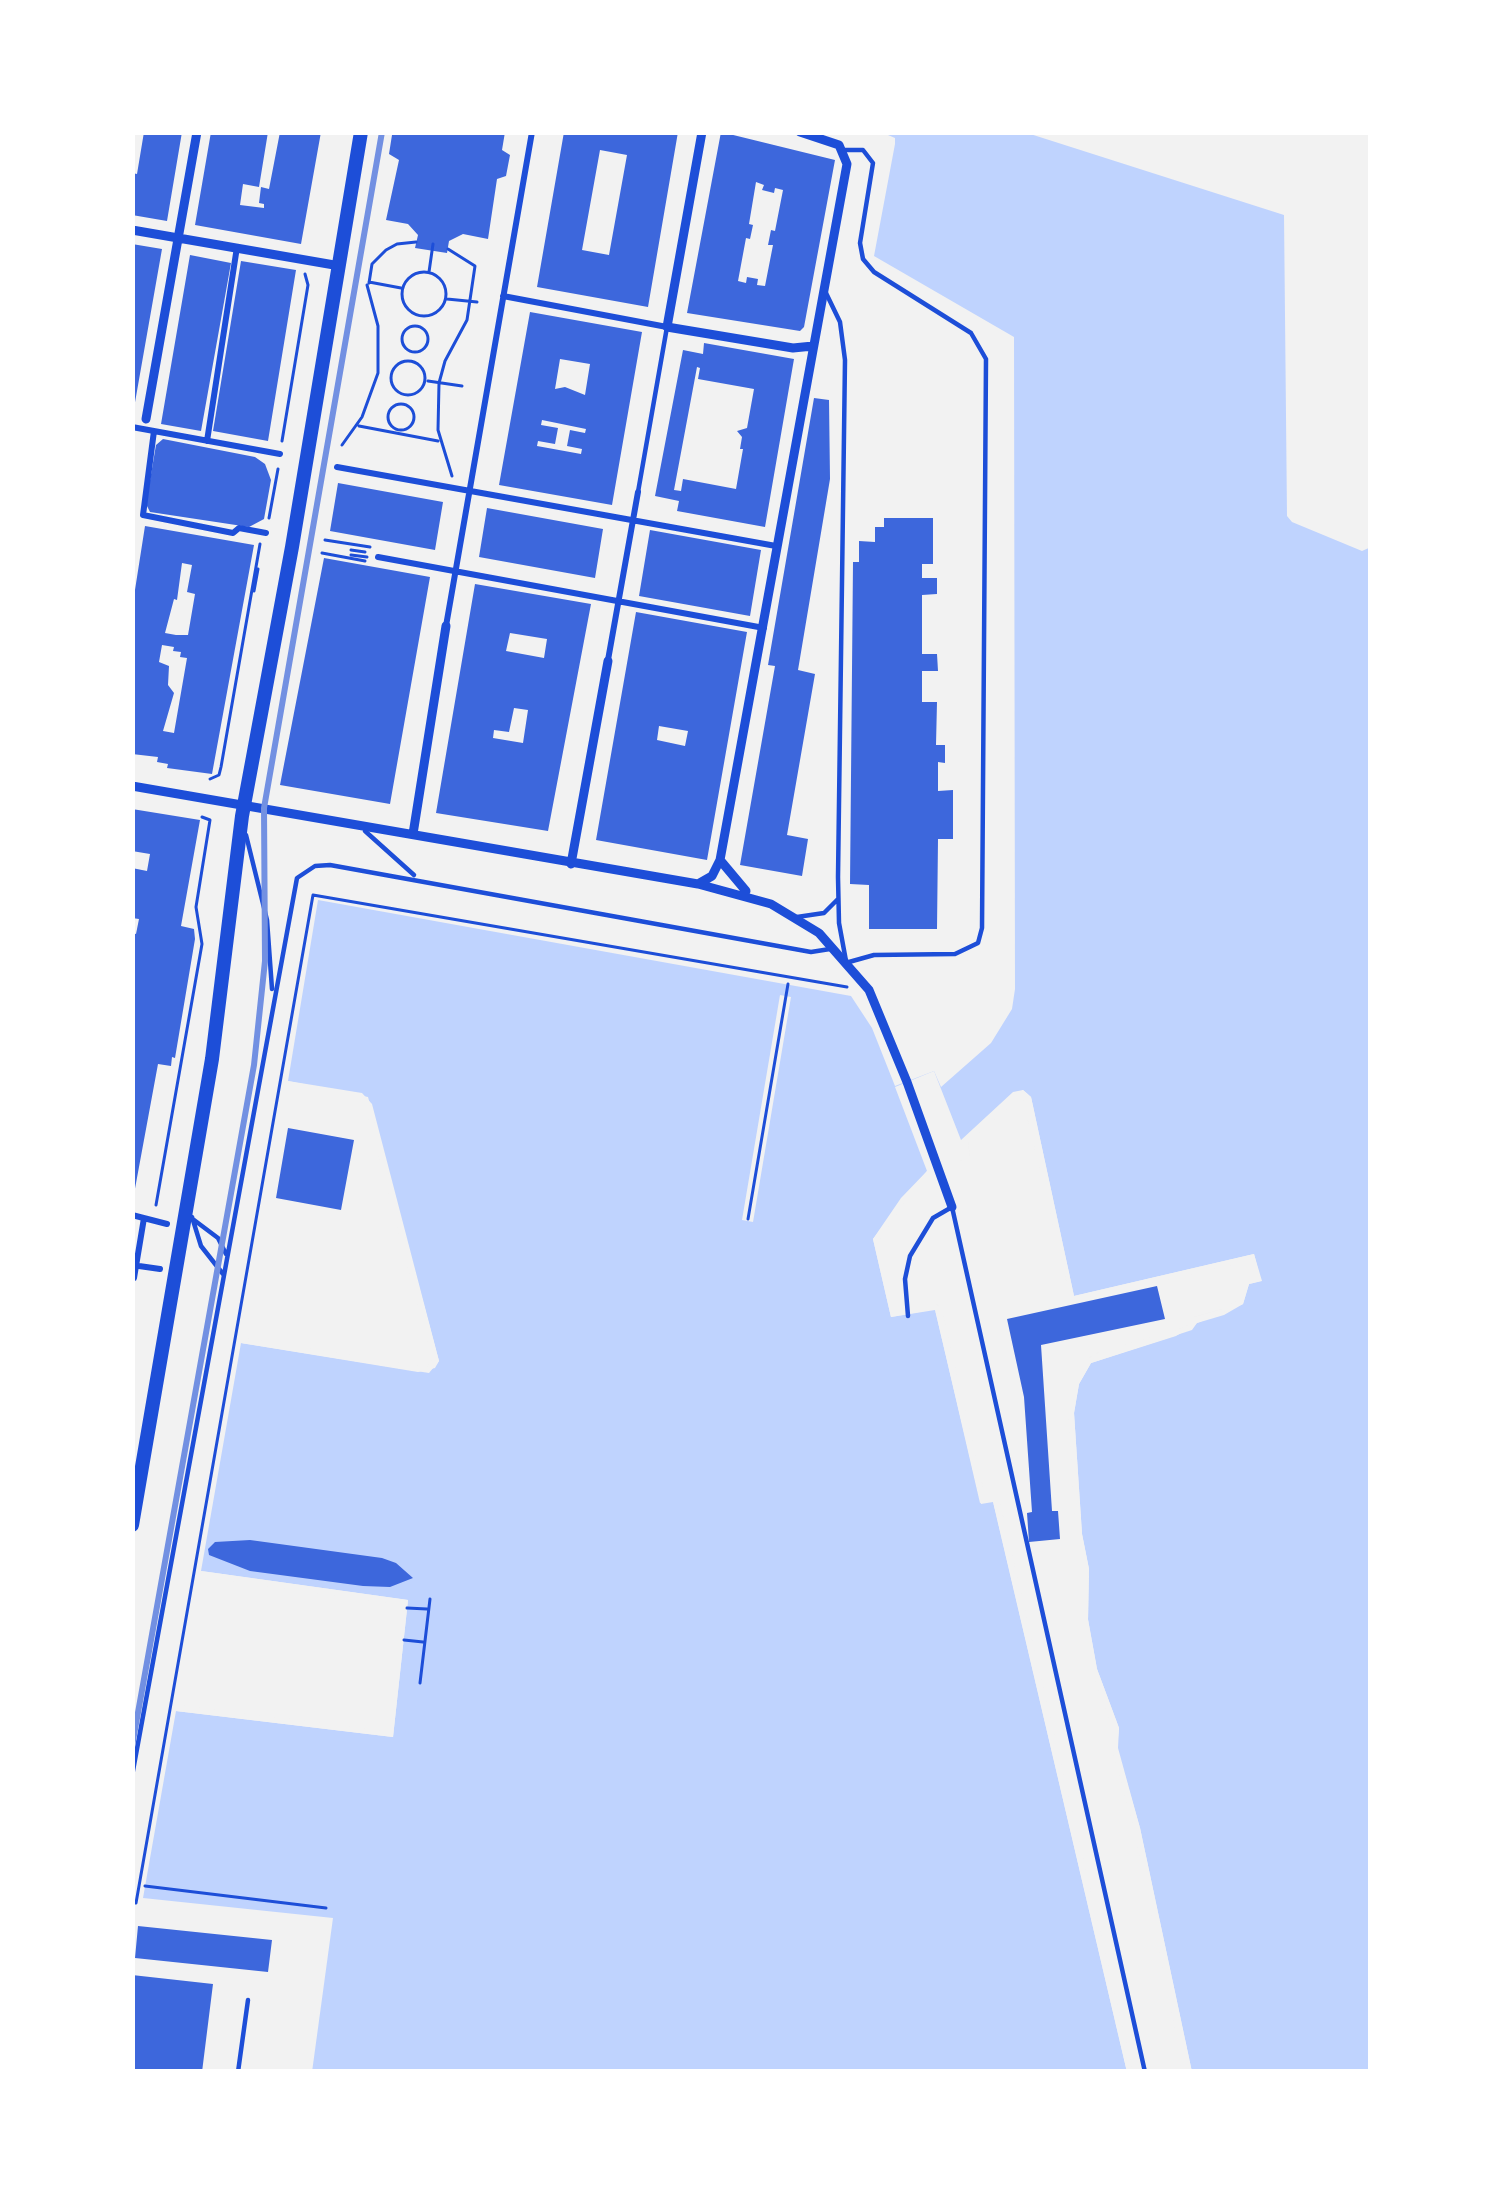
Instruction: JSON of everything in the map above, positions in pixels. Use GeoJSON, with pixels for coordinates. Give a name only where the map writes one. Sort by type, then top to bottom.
{"type":"FeatureCollection","features":[{"type":"Feature","properties":{"kind":"main road"},"geometry":{"type":"LineString","coordinates":[[132,1525],[139,1448],[189,1192],[232,924],[243,811],[361,132]]}},
{"type":"Feature","properties":{"kind":"street"},"geometry":{"type":"LineString","coordinates":[[134,428],[142,418],[197,132]]}},
{"type":"Feature","properties":{"kind":"street"},"geometry":{"type":"LineString","coordinates":[[413,834],[532,132]]}},
{"type":"Feature","properties":{"kind":"street"},"geometry":{"type":"LineString","coordinates":[[667,327],[702,132]]}},
{"type":"Feature","properties":{"kind":"street"},"geometry":{"type":"LineString","coordinates":[[698,884],[712,876],[720,860],[847,164],[843,150],[830,139],[800,132]]}},
{"type":"Feature","properties":{"kind":"street"},"geometry":{"type":"LineString","coordinates":[[132,230],[340,266]]}},
{"type":"Feature","properties":{"kind":"street"},"geometry":{"type":"LineString","coordinates":[[207,441],[238,247]]}},
{"type":"Feature","properties":{"kind":"street"},"geometry":{"type":"LineString","coordinates":[[503,296],[794,348],[814,346]]}},
{"type":"Feature","properties":{"kind":"street"},"geometry":{"type":"LineString","coordinates":[[134,428],[280,454]]}},
{"type":"Feature","properties":{"kind":"street"},"geometry":{"type":"LineString","coordinates":[[143,526],[158,430]]}},
{"type":"Feature","properties":{"kind":"street"},"geometry":{"type":"LineString","coordinates":[[337,467],[779,547]]}},
{"type":"Feature","properties":{"kind":"street"},"geometry":{"type":"LineString","coordinates":[[571,864],[638,492]]}},
{"type":"Feature","properties":{"kind":"street"},"geometry":{"type":"LineString","coordinates":[[142,514],[233,532],[239,528],[266,533]]}},
{"type":"Feature","properties":{"kind":"street"},"geometry":{"type":"LineString","coordinates":[[378,557],[765,628]]}},
{"type":"Feature","properties":{"kind":"street"},"geometry":{"type":"LineString","coordinates":[[132,787],[243,811],[356,823],[698,884],[750,895],[797,917],[847,962],[876,1005],[952,1207]]}},
{"type":"Feature","properties":{"kind":"street"},"geometry":{"type":"LineString","coordinates":[[720,860],[750,895]]}},
{"type":"Feature","properties":{"kind":"street"},"geometry":{"type":"LineString","coordinates":[[132,1215],[167,1224]]}},
{"type":"Feature","properties":{"kind":"street"},"geometry":{"type":"LineString","coordinates":[[134,1278],[151,1218]]}},
{"type":"Feature","properties":{"kind":"street"},"geometry":{"type":"LineString","coordinates":[[134,1265],[160,1269]]}},
{"type":"Feature","properties":{"kind":"lane"},"geometry":{"type":"LineString","coordinates":[[824,288],[840,322],[845,360],[838,899],[847,962],[874,955],[956,954],[978,943],[982,928],[986,359],[970,333],[874,272],[863,260],[860,243],[872,163],[863,150],[843,150]]}},
{"type":"Feature","properties":{"kind":"lane"},"geometry":{"type":"LineString","coordinates":[[638,492],[667,327]]}},
{"type":"Feature","properties":{"kind":"lane"},"geometry":{"type":"LineString","coordinates":[[243,811],[267,920],[272,1000]]}},
{"type":"Feature","properties":{"kind":"lane"},"geometry":{"type":"LineString","coordinates":[[356,823],[417,879]]}},
{"type":"Feature","properties":{"kind":"lane"},"geometry":{"type":"LineString","coordinates":[[132,1776],[292,889],[303,870],[330,865],[811,952],[833,948]]}},
{"type":"Feature","properties":{"kind":"lane"},"geometry":{"type":"LineString","coordinates":[[797,917],[824,913],[838,899]]}},
{"type":"Feature","properties":{"kind":"lane"},"geometry":{"type":"LineString","coordinates":[[189,1192],[201,1246],[223,1274]]}},
{"type":"Feature","properties":{"kind":"lane"},"geometry":{"type":"LineString","coordinates":[[908,1316],[905,1279],[910,1256],[933,1218],[952,1207],[1144,2072]]}},
{"type":"Feature","properties":{"kind":"lane"},"geometry":{"type":"LineString","coordinates":[[192,1217],[218,1238],[226,1254]]}},
{"type":"Feature","properties":{"kind":"lane"},"geometry":{"type":"LineString","coordinates":[[238,2072],[248,2000]]}},
{"type":"Feature","properties":{"kind":"path"},"geometry":{"type":"LineString","coordinates":[[342,445],[357,425],[378,373],[378,326],[368,284],[372,264],[397,244],[416,242]]}},
{"type":"Feature","properties":{"kind":"path"},"geometry":{"type":"LineString","coordinates":[[429,272],[434,244]]}},
{"type":"Feature","properties":{"kind":"path"},"geometry":{"type":"LineString","coordinates":[[448,249],[475,266],[467,320],[439,383],[440,441],[448,464]]}},
{"type":"Feature","properties":{"kind":"path"},"geometry":{"type":"LineString","coordinates":[[429,272],[441,279],[445,298],[433,314],[419,315],[407,308],[403,289],[415,273],[429,272]]}},
{"type":"Feature","properties":{"kind":"path"},"geometry":{"type":"LineString","coordinates":[[217,778],[266,533],[308,276]]}},
{"type":"Feature","properties":{"kind":"path"},"geometry":{"type":"LineString","coordinates":[[368,284],[403,289]]}},
{"type":"Feature","properties":{"kind":"path"},"geometry":{"type":"LineString","coordinates":[[445,298],[477,302]]}},
{"type":"Feature","properties":{"kind":"path"},"geometry":{"type":"LineString","coordinates":[[417,326],[419,315]]}},
{"type":"Feature","properties":{"kind":"path"},"geometry":{"type":"LineString","coordinates":[[413,352],[403,339],[405,331],[417,326]]}},
{"type":"Feature","properties":{"kind":"path"},"geometry":{"type":"LineString","coordinates":[[413,352],[421,351],[428,341],[417,326]]}},
{"type":"Feature","properties":{"kind":"path"},"geometry":{"type":"LineString","coordinates":[[411,361],[413,352]]}},
{"type":"Feature","properties":{"kind":"path"},"geometry":{"type":"LineString","coordinates":[[411,361],[424,370],[425,381],[418,392],[405,395],[393,386],[391,375],[400,362],[411,361]]}},
{"type":"Feature","properties":{"kind":"path"},"geometry":{"type":"LineString","coordinates":[[378,373],[391,375]]}},
{"type":"Feature","properties":{"kind":"path"},"geometry":{"type":"LineString","coordinates":[[425,381],[462,386]]}},
{"type":"Feature","properties":{"kind":"path"},"geometry":{"type":"LineString","coordinates":[[404,405],[405,395]]}},
{"type":"Feature","properties":{"kind":"path"},"geometry":{"type":"LineString","coordinates":[[404,405],[413,413],[413,421],[398,432],[389,415],[396,406],[404,405]]}},
{"type":"Feature","properties":{"kind":"path"},"geometry":{"type":"LineString","coordinates":[[357,425],[440,441]]}},
{"type":"Feature","properties":{"kind":"path"},"geometry":{"type":"LineString","coordinates":[[322,553],[369,562],[378,557],[373,548],[325,540]]}},
{"type":"Feature","properties":{"kind":"path"},"geometry":{"type":"LineString","coordinates":[[351,553],[365,555]]}},
{"type":"Feature","properties":{"kind":"path"},"geometry":{"type":"LineString","coordinates":[[250,598],[258,569]]}},
{"type":"Feature","properties":{"kind":"path"},"geometry":{"type":"LineString","coordinates":[[151,1218],[202,944],[195,916],[212,825],[202,817]]}},
{"type":"Feature","properties":{"kind":"path"},"geometry":{"type":"LineString","coordinates":[[132,1903],[136,1903],[314,895],[836,985]]}},
{"type":"Feature","properties":{"kind":"path"},"geometry":{"type":"LineString","coordinates":[[748,1219],[788,984]]}},
{"type":"Feature","properties":{"kind":"path"},"geometry":{"type":"LineString","coordinates":[[420,1683],[430,1599]]}},
{"type":"Feature","properties":{"kind":"path"},"geometry":{"type":"LineString","coordinates":[[407,1608],[429,1609]]}},
{"type":"Feature","properties":{"kind":"path"},"geometry":{"type":"LineString","coordinates":[[404,1640],[425,1642]]}},
{"type":"Feature","properties":{"kind":"path"},"geometry":{"type":"LineString","coordinates":[[145,1886],[326,1908]]}},
{"type":"Feature","properties":{"kind":"water"},"geometry":{"type":"Polygon","coordinates":[[[881,132],[1024,132],[1284,215],[1287,516],[1362,551],[1371,547],[1371,2072],[1192,2072],[1140,1828],[1117,1748],[1119,1728],[1097,1669],[1088,1619],[1089,1569],[1082,1534],[1074,1413],[1079,1384],[1091,1363],[1224,1315],[1243,1304],[1249,1284],[1261,1281],[1254,1254],[1074,1296],[1031,1097],[1023,1090],[927,1171],[873,1239],[891,1317],[935,1309],[980,1503],[993,1501],[1127,2072],[312,2072],[333,1918],[143,1898],[176,1711],[393,1737],[408,1600],[201,1571],[241,1343],[418,1372],[435,1368],[439,1361],[372,1104],[362,1093],[288,1081],[318,900],[851,996],[872,1028],[895,1086],[934,1071],[941,1087],[991,1043],[1012,1009],[1014,337],[874,256],[895,144],[895,138],[881,132]]]}},
{"type":"Feature","properties":{"kind":"pier"},"geometry":{"type":"Polygon","coordinates":[[[780,995],[791,997],[753,1222],[742,1220],[780,995]]]}},
{"type":"Feature","properties":{"kind":"pier"},"geometry":{"type":"Polygon","coordinates":[[[934,1071],[961,1140],[1013,1092],[1023,1090],[1031,1097],[1074,1296],[1254,1254],[1262,1281],[1249,1284],[1243,1304],[1197,1323],[1192,1330],[1091,1363],[1079,1384],[1074,1413],[1082,1534],[1089,1569],[1088,1620],[1097,1669],[1119,1728],[1118,1748],[1140,1828],[1192,2072],[1186,2072],[1177,2039],[1134,1829],[1112,1749],[1113,1729],[1091,1670],[1082,1620],[1083,1569],[1076,1534],[1068,1413],[1073,1382],[1087,1359],[1174,1331],[1194,1317],[1222,1309],[1239,1300],[1244,1280],[1254,1276],[1250,1261],[1071,1301],[1022,1096],[968,1142],[970,1156],[931,1176],[905,1202],[880,1240],[895,1312],[934,1303],[941,1307],[985,1496],[999,1499],[1133,2072],[1127,2072],[993,1502],[981,1504],[935,1310],[891,1317],[873,1239],[927,1171],[895,1087],[934,1071]]]}},
{"type":"Feature","properties":{"kind":"pier"},"geometry":{"type":"Polygon","coordinates":[[[288,1081],[368,1097],[439,1361],[429,1373],[241,1343],[242,1337],[427,1367],[432,1360],[364,1101],[287,1087],[288,1081]]]}},
{"type":"Feature","properties":{"kind":"pier"},"geometry":{"type":"Polygon","coordinates":[[[201,1571],[408,1600],[393,1737],[176,1711],[177,1705],[387,1731],[402,1605],[200,1577],[201,1571]]]}},
{"type":"Feature","properties":{"kind":"building"},"geometry":{"type":"Polygon","coordinates":[[[144,132],[182,132],[167,221],[132,215],[132,173],[137,174],[144,132]]]}},
{"type":"Feature","properties":{"kind":"building"},"geometry":{"type":"Polygon","coordinates":[[[211,132],[268,132],[259,187],[243,184],[240,205],[264,208],[259,203],[261,187],[269,189],[280,132],[321,132],[301,244],[195,225],[211,132]]]}},
{"type":"Feature","properties":{"kind":"building"},"geometry":{"type":"Polygon","coordinates":[[[505,132],[502,150],[510,155],[506,176],[497,179],[488,239],[463,234],[449,241],[447,253],[415,248],[418,235],[408,224],[386,220],[399,160],[389,154],[392,135],[505,132]]]}},
{"type":"Feature","properties":{"kind":"building"},"geometry":{"type":"Polygon","coordinates":[[[564,132],[678,132],[648,307],[537,287],[564,132]],[[600,150],[582,250],[609,255],[627,155],[600,150]]]}},
{"type":"Feature","properties":{"kind":"building"},"geometry":{"type":"Polygon","coordinates":[[[721,132],[835,160],[804,327],[800,331],[687,313],[721,132]],[[756,182],[749,224],[753,225],[738,281],[758,279],[757,285],[765,286],[773,245],[768,245],[783,190],[762,190],[764,185],[756,182]]]}},
{"type":"Feature","properties":{"kind":"building"},"geometry":{"type":"Polygon","coordinates":[[[132,244],[162,249],[134,408],[132,408],[132,244]]]}},
{"type":"Feature","properties":{"kind":"building"},"geometry":{"type":"Polygon","coordinates":[[[190,255],[231,263],[201,431],[161,424],[190,255]]]}},
{"type":"Feature","properties":{"kind":"building"},"geometry":{"type":"Polygon","coordinates":[[[241,261],[296,270],[268,441],[213,431],[241,261]]]}},
{"type":"Feature","properties":{"kind":"building"},"geometry":{"type":"Polygon","coordinates":[[[530,312],[642,332],[612,505],[499,485],[530,312]],[[560,359],[555,389],[565,387],[585,395],[590,364],[560,359]],[[542,420],[541,425],[558,428],[555,444],[538,441],[537,446],[581,454],[582,449],[567,446],[570,430],[585,433],[586,429],[542,420]]]}},
{"type":"Feature","properties":{"kind":"building"},"geometry":{"type":"Polygon","coordinates":[[[704,343],[794,359],[765,527],[677,511],[679,501],[655,496],[683,350],[703,354],[704,343]],[[700,368],[674,490],[681,491],[683,479],[736,489],[743,449],[737,431],[747,428],[754,389],[698,379],[700,368]]]}},
{"type":"Feature","properties":{"kind":"building"},"geometry":{"type":"Polygon","coordinates":[[[814,398],[829,400],[830,479],[798,670],[815,674],[787,835],[808,839],[802,876],[740,865],[775,666],[768,665],[814,398]]]}},
{"type":"Feature","properties":{"kind":"building"},"geometry":{"type":"Polygon","coordinates":[[[163,439],[255,457],[265,464],[271,480],[264,519],[249,527],[150,512],[146,504],[156,445],[163,439]]]}},
{"type":"Feature","properties":{"kind":"building"},"geometry":{"type":"Polygon","coordinates":[[[338,483],[443,502],[435,550],[330,531],[338,483]]]}},
{"type":"Feature","properties":{"kind":"building"},"geometry":{"type":"Polygon","coordinates":[[[487,508],[603,529],[595,578],[479,557],[487,508]]]}},
{"type":"Feature","properties":{"kind":"building"},"geometry":{"type":"Polygon","coordinates":[[[884,518],[933,518],[933,564],[922,564],[922,578],[937,578],[937,594],[922,595],[922,654],[937,654],[938,671],[922,671],[922,702],[937,702],[936,745],[945,745],[945,763],[938,762],[938,791],[953,790],[953,839],[938,839],[937,929],[869,929],[869,885],[850,884],[853,562],[859,562],[859,541],[875,542],[875,527],[884,527],[884,518]]]}},
{"type":"Feature","properties":{"kind":"building"},"geometry":{"type":"Polygon","coordinates":[[[145,526],[254,545],[212,774],[167,768],[168,764],[157,762],[158,757],[132,754],[132,609],[145,526]],[[182,563],[177,600],[165,633],[188,635],[195,594],[187,592],[192,565],[182,563]],[[162,645],[159,662],[169,666],[168,685],[174,693],[163,731],[174,733],[187,658],[180,657],[174,647],[162,645]]]}},
{"type":"Feature","properties":{"kind":"building"},"geometry":{"type":"Polygon","coordinates":[[[650,530],[761,550],[750,616],[639,596],[650,530]]]}},
{"type":"Feature","properties":{"kind":"building"},"geometry":{"type":"Polygon","coordinates":[[[324,558],[430,577],[390,804],[280,785],[324,558]]]}},
{"type":"Feature","properties":{"kind":"building"},"geometry":{"type":"Polygon","coordinates":[[[475,584],[591,604],[548,831],[436,813],[475,584]],[[510,633],[506,651],[544,658],[547,639],[510,633]],[[514,708],[509,732],[494,730],[493,738],[523,743],[528,710],[514,708]]]}},
{"type":"Feature","properties":{"kind":"building"},"geometry":{"type":"Polygon","coordinates":[[[636,612],[747,632],[707,860],[596,840],[636,612]],[[659,726],[657,740],[685,746],[688,731],[659,726]]]}},
{"type":"Feature","properties":{"kind":"building"},"geometry":{"type":"Polygon","coordinates":[[[132,809],[200,820],[181,926],[194,929],[195,939],[175,1058],[171,1066],[158,1064],[134,1194],[132,933],[136,934],[139,919],[132,918],[132,868],[147,871],[150,854],[132,851],[132,809]]]}},
{"type":"Feature","properties":{"kind":"building"},"geometry":{"type":"Polygon","coordinates":[[[288,1128],[354,1140],[341,1210],[276,1198],[288,1128]]]}},
{"type":"Feature","properties":{"kind":"building"},"geometry":{"type":"Polygon","coordinates":[[[1157,1286],[1165,1319],[1041,1345],[1052,1511],[1058,1511],[1060,1539],[1029,1542],[1027,1513],[1032,1512],[1024,1397],[1007,1319],[1157,1286]]]}},
{"type":"Feature","properties":{"kind":"building"},"geometry":{"type":"Polygon","coordinates":[[[250,1540],[382,1558],[413,1578],[390,1587],[363,1586],[250,1571],[209,1555],[215,1542],[250,1540]]]}},
{"type":"Feature","properties":{"kind":"building"},"geometry":{"type":"Polygon","coordinates":[[[138,1926],[272,1940],[268,1972],[135,1958],[138,1926]]]}},
{"type":"Feature","properties":{"kind":"building"},"geometry":{"type":"Polygon","coordinates":[[[132,1975],[213,1984],[202,2072],[132,2072],[132,1975]]]}},
{"type":"Feature","properties":{"kind":"railway"},"geometry":{"type":"LineString","coordinates":[[132,1746],[254,1065],[265,961],[264,808],[382,132]]}}]}
